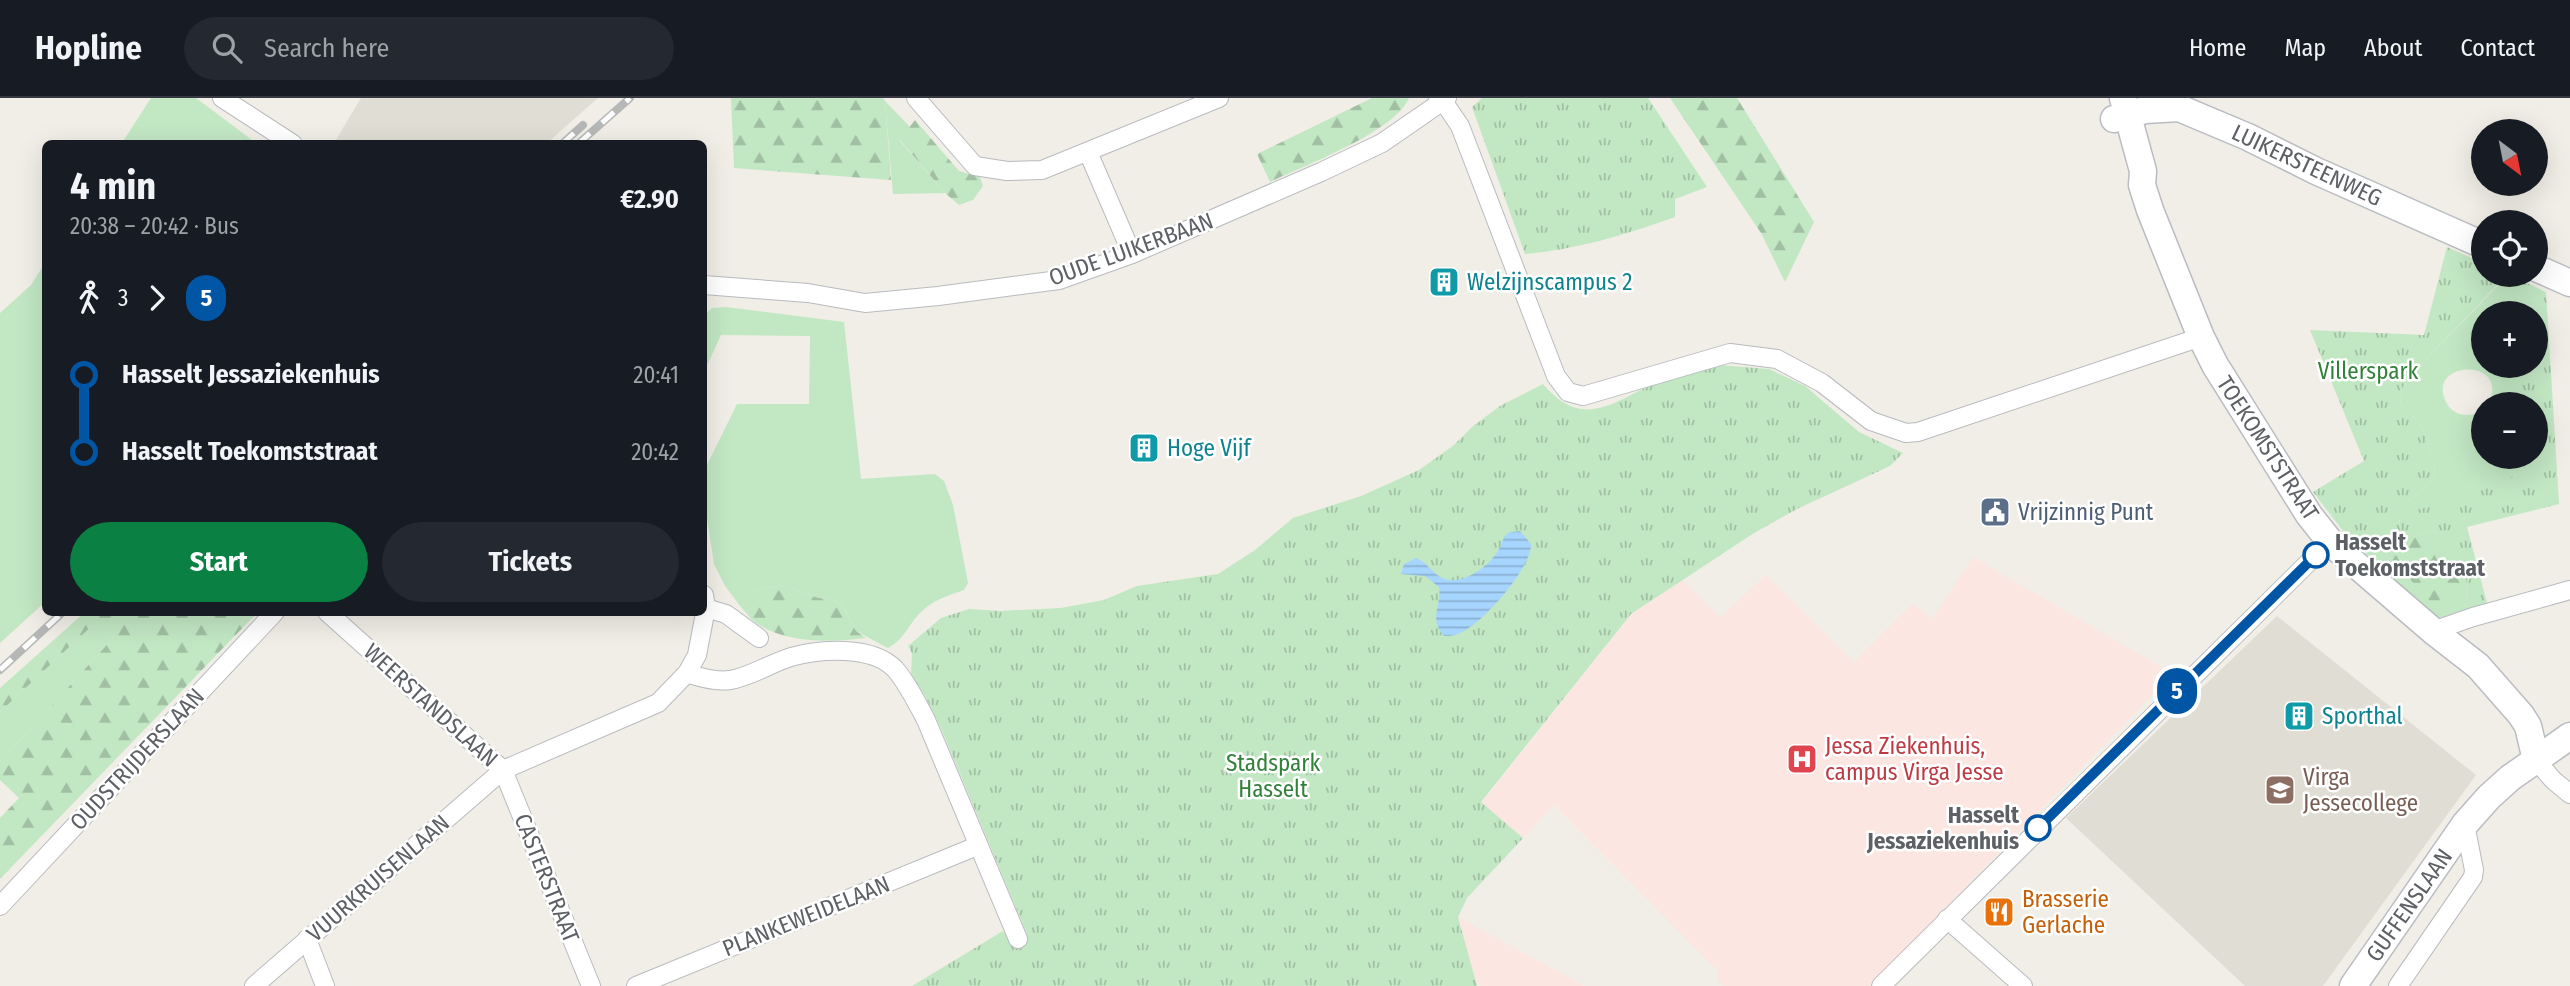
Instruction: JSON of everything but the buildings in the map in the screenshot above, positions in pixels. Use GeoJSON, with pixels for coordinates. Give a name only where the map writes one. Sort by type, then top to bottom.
{"type":"FeatureCollection","features":[{"type":"Feature","properties":{"kind":"main road","name":"TOEKOMSTSTRAAT"},"geometry":{"type":"LineString","coordinates":[[2118,108],[2143,171],[2142,185],[2150,210],[2201,337],[2215,365],[2309,515],[2332,544],[2433,632],[2478,666],[2515,706],[2528,726],[2536,760]]}},
{"type":"Feature","properties":{"kind":"main road","name":"LUIKERSTEENWEG"},"geometry":{"type":"LineString","coordinates":[[2118,108],[2185,110],[2471,240]]}},
{"type":"Feature","properties":{"kind":"main road"},"geometry":{"type":"LineString","coordinates":[[2548,273],[2570,283]]}},
{"type":"Feature","properties":{"kind":"main road","name":"GUFFENSLAAN"},"geometry":{"type":"LineString","coordinates":[[2353,986],[2465,824],[2489,797],[2570,736]]}},
{"type":"Feature","properties":{"kind":"street"},"geometry":{"type":"LineString","coordinates":[[222,98],[287,140]]}},
{"type":"Feature","properties":{"kind":"street"},"geometry":{"type":"LineString","coordinates":[[916,98],[975,166],[1007,171],[1042,170],[1219,98]]}},
{"type":"Feature","properties":{"kind":"street"},"geometry":{"type":"LineString","coordinates":[[1443,99],[1460,126],[1556,376],[1567,392],[1583,396],[1730,353],[1777,359],[1822,383],[1871,421],[1906,433],[1918,432],[2201,337]]}},
{"type":"Feature","properties":{"kind":"street","name":"OUDE LUIKERBAAN"},"geometry":{"type":"LineString","coordinates":[[707,285],[808,293],[865,303],[1059,280],[1132,254],[1358,155],[1382,143],[1443,99]]}},
{"type":"Feature","properties":{"kind":"street"},"geometry":{"type":"LineString","coordinates":[[1088,152],[1132,254]]}},
{"type":"Feature","properties":{"kind":"street"},"geometry":{"type":"LineString","coordinates":[[1881,986],[2316,555],[2332,544]]}},
{"type":"Feature","properties":{"kind":"street"},"geometry":{"type":"LineString","coordinates":[[2433,632],[2473,617],[2570,590]]}},
{"type":"Feature","properties":{"kind":"street"},"geometry":{"type":"LineString","coordinates":[[707,602],[760,638]]}},
{"type":"Feature","properties":{"kind":"street","name":"OUDSTRIJDERSLAAN"},"geometry":{"type":"LineString","coordinates":[[0,906],[271,616]]}},
{"type":"Feature","properties":{"kind":"street","name":"WEERSTANDSLAAN"},"geometry":{"type":"LineString","coordinates":[[331,616],[503,770]]}},
{"type":"Feature","properties":{"kind":"street"},"geometry":{"type":"LineString","coordinates":[[703,616],[697,655],[687,673],[706,680],[730,680],[793,657],[832,650],[859,653],[893,667],[908,686],[926,720],[1018,939]]}},
{"type":"Feature","properties":{"kind":"street","name":"VUURKRUISENLAAN"},"geometry":{"type":"LineString","coordinates":[[254,986],[503,770],[658,703],[687,673]]}},
{"type":"Feature","properties":{"kind":"street"},"geometry":{"type":"LineString","coordinates":[[2536,760],[2553,780],[2570,794]]}},
{"type":"Feature","properties":{"kind":"street","name":"CASTERSTRAAT"},"geometry":{"type":"LineString","coordinates":[[503,770],[591,986]]}},
{"type":"Feature","properties":{"kind":"street","name":"GUFFENSLAAN"},"geometry":{"type":"LineString","coordinates":[[2398,986],[2473,877],[2465,824]]}},
{"type":"Feature","properties":{"kind":"street","name":"PLANKEWEIDELAAN"},"geometry":{"type":"LineString","coordinates":[[636,986],[977,846]]}},
{"type":"Feature","properties":{"kind":"street"},"geometry":{"type":"LineString","coordinates":[[1947,919],[2023,986]]}},
{"type":"Feature","properties":{"kind":"street"},"geometry":{"type":"LineString","coordinates":[[307,939],[325,986]]}},
{"type":"Feature","properties":{"kind":"shaded area"},"geometry":{"type":"Polygon","coordinates":[[[361,98],[598,98],[550,140],[336,140],[361,98]]]}},
{"type":"Feature","properties":{"kind":"shaded area","name":"Jessa Ziekenhuis, campus Virga Jesse"},"geometry":{"type":"Polygon","coordinates":[[[1973,557],[2173,674],[1869,986],[1724,986],[1717,979],[1719,972],[1554,805],[1523,838],[1481,803],[1631,614],[1682,580],[1720,617],[1766,575],[1854,662],[1913,603],[1932,619],[1973,557]]]}},
{"type":"Feature","properties":{"kind":"shaded area","name":"Virga Jessecollege"},"geometry":{"type":"Polygon","coordinates":[[[2277,616],[2476,775],[2323,986],[2245,986],[2066,818],[2277,616]]]}},
{"type":"Feature","properties":{"kind":"shaded area"},"geometry":{"type":"Polygon","coordinates":[[[1458,917],[1583,985],[1583,986],[1476,984],[1458,917]]]}},
{"type":"Feature","properties":{"kind":"green space"},"geometry":{"type":"Polygon","coordinates":[[[151,98],[196,98],[252,140],[124,140],[151,98]]]}},
{"type":"Feature","properties":{"kind":"green space"},"geometry":{"type":"Polygon","coordinates":[[[731,98],[883,98],[891,180],[734,168],[731,98]]]}},
{"type":"Feature","properties":{"kind":"green space"},"geometry":{"type":"Polygon","coordinates":[[[1372,98],[1409,98],[1400,111],[1368,135],[1270,182],[1257,154],[1372,98]]]}},
{"type":"Feature","properties":{"kind":"green space"},"geometry":{"type":"Polygon","coordinates":[[[1482,98],[1648,98],[1707,187],[1675,199],[1675,217],[1601,240],[1564,249],[1525,254],[1472,107],[1482,98]]]}},
{"type":"Feature","properties":{"kind":"green space"},"geometry":{"type":"Polygon","coordinates":[[[1670,98],[1737,98],[1814,222],[1785,282],[1761,233],[1670,98]]]}},
{"type":"Feature","properties":{"kind":"green space"},"geometry":{"type":"Polygon","coordinates":[[[885,101],[910,127],[900,141],[945,193],[893,194],[885,101]]]}},
{"type":"Feature","properties":{"kind":"green space"},"geometry":{"type":"Polygon","coordinates":[[[915,120],[959,171],[980,177],[983,186],[973,200],[959,205],[945,193],[900,140],[915,120]]]}},
{"type":"Feature","properties":{"kind":"green space","name":"Villerspark"},"geometry":{"type":"Polygon","coordinates":[[[2447,247],[2471,258],[2471,287],[2495,287],[2482,301],[2471,301],[2471,312],[2402,388],[2400,404],[2422,426],[2435,469],[2434,477],[2423,491],[2393,511],[2396,524],[2400,523],[2398,515],[2495,485],[2509,479],[2519,469],[2548,469],[2548,392],[2521,392],[2520,378],[2548,378],[2548,325],[2559,504],[2467,527],[2488,607],[2434,619],[2343,531],[2313,492],[2364,461],[2310,330],[2424,335],[2447,247]],[[2435,531],[2377,543],[2437,609],[2467,605],[2466,579],[2439,545],[2435,531]]]}},
{"type":"Feature","properties":{"kind":"green space"},"geometry":{"type":"Polygon","coordinates":[[[42,268],[42,605],[0,643],[0,313],[31,285],[42,268]]]}},
{"type":"Feature","properties":{"kind":"green space"},"geometry":{"type":"Polygon","coordinates":[[[2496,287],[2532,289],[2532,301],[2483,301],[2496,287]]]}},
{"type":"Feature","properties":{"kind":"green space","name":"Villerspark"},"geometry":{"type":"Polygon","coordinates":[[[2528,287],[2535,287],[2546,292],[2547,301],[2532,301],[2532,289],[2528,287]]]}},
{"type":"Feature","properties":{"kind":"green space"},"geometry":{"type":"Polygon","coordinates":[[[726,307],[844,322],[861,479],[935,474],[944,481],[953,505],[968,583],[964,590],[940,599],[924,609],[902,637],[888,648],[856,631],[845,609],[838,602],[783,585],[757,590],[741,607],[725,586],[714,564],[707,518],[707,465],[737,404],[809,404],[810,336],[721,335],[707,365],[707,312],[712,308],[726,307]]]}},
{"type":"Feature","properties":{"kind":"green space"},"geometry":{"type":"Polygon","coordinates":[[[2471,313],[2471,370],[2456,372],[2447,378],[2443,388],[2446,402],[2453,411],[2471,414],[2471,469],[2540,469],[2541,474],[2399,520],[2400,524],[2395,524],[2393,511],[2423,491],[2434,477],[2435,469],[2422,426],[2400,404],[2402,388],[2471,313]]]}},
{"type":"Feature","properties":{"kind":"green space","name":"Stadspark Hasselt"},"geometry":{"type":"Polygon","coordinates":[[[1718,365],[1769,369],[1805,386],[1859,432],[1903,453],[1890,466],[1797,509],[1754,533],[1631,614],[1481,802],[1523,838],[1467,898],[1458,917],[1477,986],[912,986],[1003,931],[1010,942],[1027,934],[940,726],[911,675],[912,653],[908,646],[941,618],[969,609],[1000,611],[1061,608],[1104,600],[1137,586],[1218,574],[1255,550],[1293,518],[1361,496],[1419,470],[1500,406],[1543,384],[1558,399],[1573,407],[1587,409],[1616,402],[1671,377],[1718,365]]]}},
{"type":"Feature","properties":{"kind":"green space"},"geometry":{"type":"Polygon","coordinates":[[[2489,378],[2531,378],[2533,392],[2491,392],[2489,378]]]}},
{"type":"Feature","properties":{"kind":"green space"},"geometry":{"type":"Polygon","coordinates":[[[2435,531],[2440,545],[2466,579],[2467,605],[2437,610],[2376,543],[2435,531]]]}},
{"type":"Feature","properties":{"kind":"green space"},"geometry":{"type":"Polygon","coordinates":[[[783,585],[838,602],[845,609],[856,631],[866,638],[826,641],[785,636],[758,624],[741,607],[757,590],[783,585]]]}},
{"type":"Feature","properties":{"kind":"green space"},"geometry":{"type":"Polygon","coordinates":[[[81,616],[254,616],[0,879],[0,818],[19,798],[0,780],[0,762],[114,637],[97,621],[0,712],[0,688],[81,616]]]}},
{"type":"Feature","properties":{"kind":"green space"},"geometry":{"type":"Polygon","coordinates":[[[98,620],[114,637],[0,762],[0,712],[98,620]]]}},
{"type":"Feature","properties":{"kind":"water"},"geometry":{"type":"Polygon","coordinates":[[[1520,531],[1531,544],[1523,568],[1513,582],[1477,622],[1465,631],[1444,636],[1436,617],[1439,587],[1425,576],[1401,574],[1404,564],[1416,558],[1442,578],[1465,578],[1488,563],[1507,534],[1520,531]]]}},
{"type":"Feature","properties":{"kind":"railway"},"geometry":{"type":"LineString","coordinates":[[583,140],[630,98]]}},
{"type":"Feature","properties":{"kind":"railway"},"geometry":{"type":"LineString","coordinates":[[566,140],[583,125]]}},
{"type":"Feature","properties":{"kind":"railway"},"geometry":{"type":"LineString","coordinates":[[0,670],[59,616]]}},
{"type":"Feature","properties":{"kind":"bus line","name":"5"},"geometry":{"type":"LineString","coordinates":[[2038,828],[2316,555]]}},
{"type":"Feature","properties":{"kind":"place","name":"Welzijnscampus 2"},"geometry":{"type":"Point","coordinates":[1444,282]}},
{"type":"Feature","properties":{"kind":"place","name":"Hoge Vijf"},"geometry":{"type":"Point","coordinates":[1144,448]}},
{"type":"Feature","properties":{"kind":"place","name":"Vrijzinnig Punt"},"geometry":{"type":"Point","coordinates":[1995,512]}},
{"type":"Feature","properties":{"kind":"place","name":"Hasselt Toekomststraat"},"geometry":{"type":"Point","coordinates":[2316,555]}},
{"type":"Feature","properties":{"kind":"place","name":"Sporthal"},"geometry":{"type":"Point","coordinates":[2299,716]}},
{"type":"Feature","properties":{"kind":"place","name":"Jessa Ziekenhuis, campus Virga Jesse"},"geometry":{"type":"Point","coordinates":[1802,759]}},
{"type":"Feature","properties":{"kind":"place","name":"Virga Jessecollege"},"geometry":{"type":"Point","coordinates":[2280,790]}},
{"type":"Feature","properties":{"kind":"place","name":"Hasselt Jessaziekenhuis"},"geometry":{"type":"Point","coordinates":[2038,828]}},
{"type":"Feature","properties":{"kind":"place","name":"Brasserie Gerlache"},"geometry":{"type":"Point","coordinates":[1999,912]}}]}
